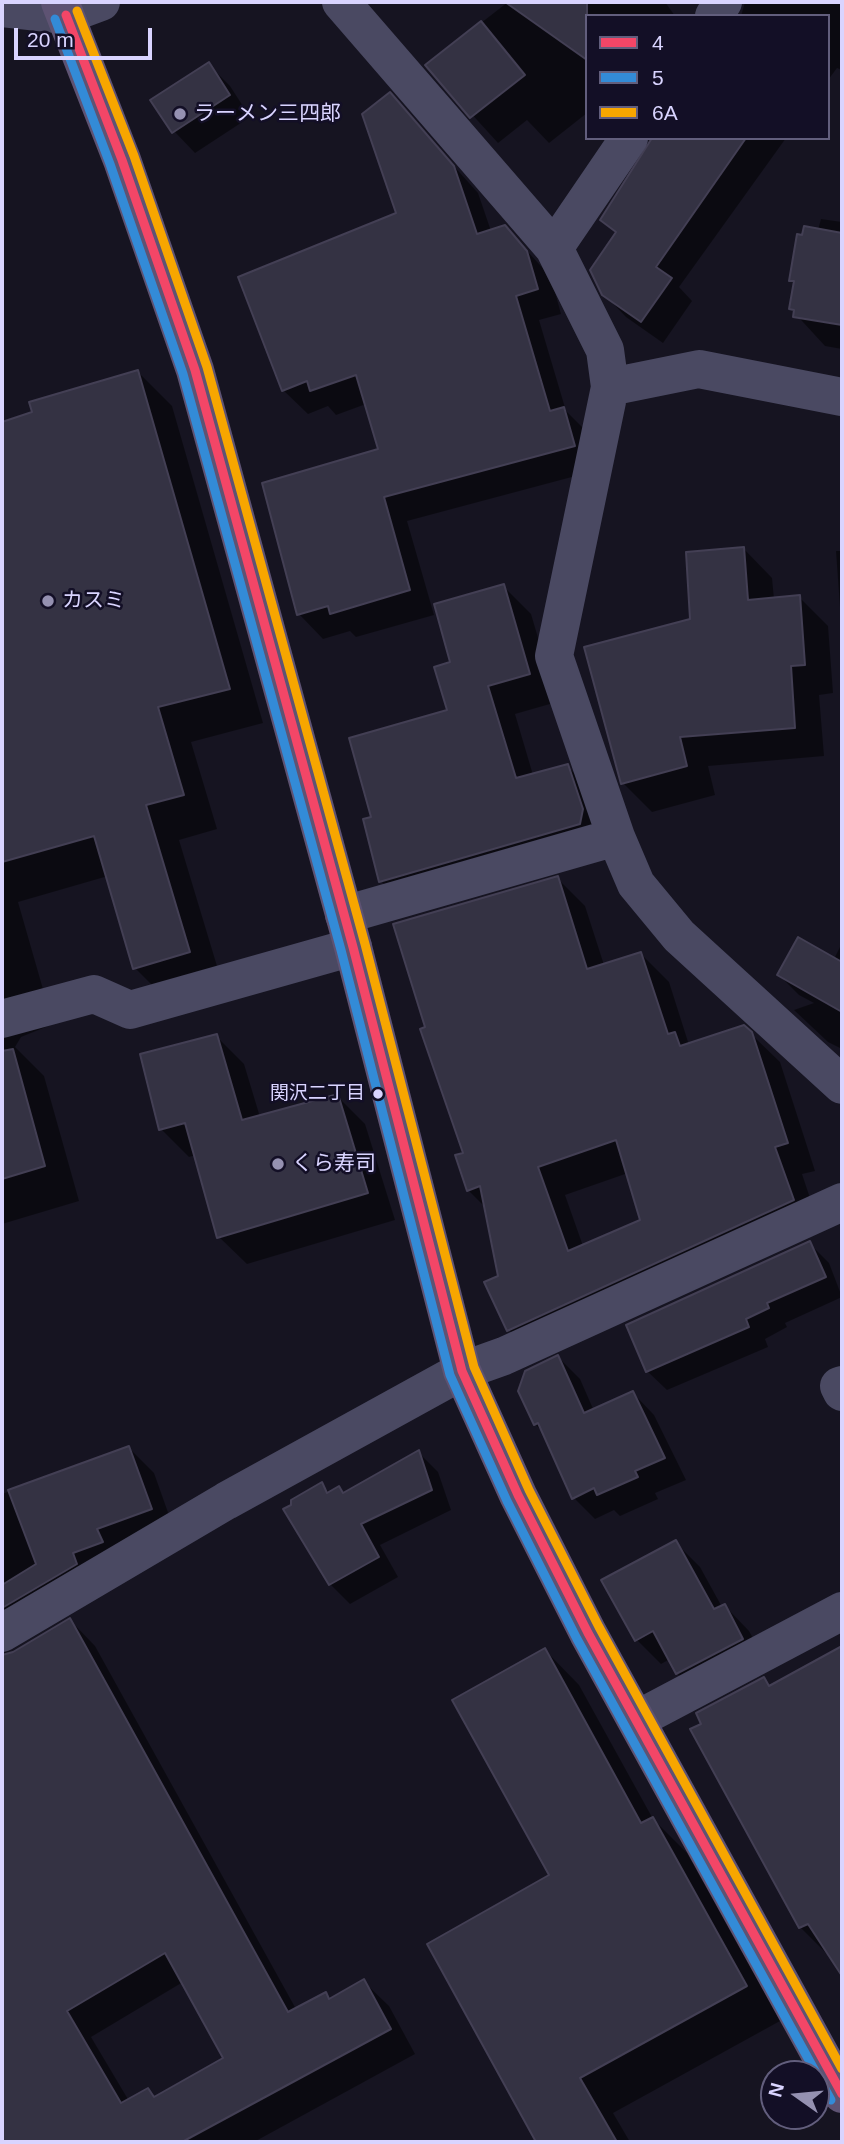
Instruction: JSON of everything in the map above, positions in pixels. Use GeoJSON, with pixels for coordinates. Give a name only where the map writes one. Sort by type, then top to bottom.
{"type":"FeatureCollection","features":[{"type":"Feature","properties":{"kind":"main road"},"geometry":{"type":"LineString","coordinates":[[63,9],[122,160],[195,370],[349,931],[462,1371],[535,1529],[588,1633],[638,1719],[842,2094]]}},
{"type":"Feature","properties":{"kind":"street"},"geometry":{"type":"LineString","coordinates":[[2,8],[63,9],[101,2]]}},
{"type":"Feature","properties":{"kind":"street"},"geometry":{"type":"LineString","coordinates":[[341,2],[554,248],[605,349],[610,387],[554,656],[616,836],[636,884],[679,936],[842,1085]]}},
{"type":"Feature","properties":{"kind":"street"},"geometry":{"type":"LineString","coordinates":[[554,248],[628,140]]}},
{"type":"Feature","properties":{"kind":"street"},"geometry":{"type":"LineString","coordinates":[[610,387],[699,369],[842,397]]}},
{"type":"Feature","properties":{"kind":"street"},"geometry":{"type":"LineString","coordinates":[[2,1019],[94,994],[130,1010],[616,836]]}},
{"type":"Feature","properties":{"kind":"street"},"geometry":{"type":"LineString","coordinates":[[2,1633],[226,1501],[462,1371],[516,1350],[842,1202]]}},
{"type":"Feature","properties":{"kind":"street"},"geometry":{"type":"LineString","coordinates":[[842,1385],[839,1386],[842,1392]]}},
{"type":"Feature","properties":{"kind":"street"},"geometry":{"type":"LineString","coordinates":[[638,1719],[842,1611]]}},
{"type":"Feature","properties":{"kind":"building"},"geometry":{"type":"Polygon","coordinates":[[[505,2],[587,2],[585,59],[505,2]]]}},
{"type":"Feature","properties":{"kind":"building"},"geometry":{"type":"Polygon","coordinates":[[[481,21],[525,75],[470,118],[425,65],[481,21]]]}},
{"type":"Feature","properties":{"kind":"building"},"geometry":{"type":"Polygon","coordinates":[[[209,62],[230,95],[172,133],[150,100],[209,62]]]}},
{"type":"Feature","properties":{"kind":"building"},"geometry":{"type":"Polygon","coordinates":[[[390,92],[454,166],[477,234],[505,225],[527,251],[538,289],[516,296],[550,411],[564,407],[575,446],[384,497],[410,590],[330,614],[328,606],[297,615],[262,483],[378,449],[356,375],[310,391],[307,381],[282,391],[238,277],[396,213],[362,114],[390,92]]]}},
{"type":"Feature","properties":{"kind":"building"},"geometry":{"type":"Polygon","coordinates":[[[651,140],[745,140],[656,267],[672,278],[641,322],[602,295],[590,270],[616,232],[600,220],[651,140]]]}},
{"type":"Feature","properties":{"kind":"building"},"geometry":{"type":"Polygon","coordinates":[[[804,226],[842,233],[842,325],[793,317],[794,310],[789,309],[794,281],[789,281],[797,234],[802,235],[804,226]]]}},
{"type":"Feature","properties":{"kind":"building"},"geometry":{"type":"Polygon","coordinates":[[[138,370],[230,689],[158,707],[184,795],[146,805],[190,952],[133,969],[94,836],[2,862],[2,422],[32,412],[29,402],[138,370]]]}},
{"type":"Feature","properties":{"kind":"building"},"geometry":{"type":"Polygon","coordinates":[[[744,547],[748,600],[800,595],[805,665],[791,666],[795,728],[680,737],[687,766],[621,784],[584,647],[690,619],[686,552],[744,547]]]}},
{"type":"Feature","properties":{"kind":"building"},"geometry":{"type":"Polygon","coordinates":[[[504,584],[530,674],[488,686],[516,778],[568,764],[583,809],[580,824],[379,882],[363,819],[371,817],[349,738],[447,710],[434,667],[450,662],[434,604],[504,584]]]}},
{"type":"Feature","properties":{"kind":"building"},"geometry":{"type":"Polygon","coordinates":[[[558,876],[587,969],[641,952],[668,1034],[675,1032],[680,1046],[744,1025],[752,1032],[788,1143],[775,1147],[794,1200],[507,1331],[484,1282],[498,1276],[480,1186],[467,1191],[455,1155],[463,1153],[420,1029],[425,1027],[393,924],[558,876]],[[616,1140],[538,1167],[568,1251],[640,1220],[616,1140]]]}},
{"type":"Feature","properties":{"kind":"building"},"geometry":{"type":"Polygon","coordinates":[[[798,937],[842,962],[842,1012],[777,975],[798,937]]]}},
{"type":"Feature","properties":{"kind":"building","name":"くら寿司"},"geometry":{"type":"Polygon","coordinates":[[[217,1034],[242,1120],[338,1094],[368,1193],[217,1238],[185,1123],[159,1130],[140,1054],[217,1034]]]}},
{"type":"Feature","properties":{"kind":"building"},"geometry":{"type":"Polygon","coordinates":[[[13,1049],[45,1166],[2,1179],[2,1051],[13,1049]]]}},
{"type":"Feature","properties":{"kind":"building"},"geometry":{"type":"Polygon","coordinates":[[[810,1241],[826,1277],[767,1303],[769,1308],[746,1319],[749,1327],[646,1372],[626,1325],[810,1241]]]}},
{"type":"Feature","properties":{"kind":"building"},"geometry":{"type":"Polygon","coordinates":[[[558,1355],[584,1413],[633,1391],[665,1458],[635,1471],[638,1477],[597,1495],[594,1488],[572,1499],[538,1423],[534,1425],[518,1391],[525,1371],[558,1355]]]}},
{"type":"Feature","properties":{"kind":"building"},"geometry":{"type":"Polygon","coordinates":[[[129,1446],[152,1509],[97,1529],[103,1542],[73,1553],[77,1564],[2,1608],[2,1585],[36,1564],[8,1490],[129,1446]]]}},
{"type":"Feature","properties":{"kind":"building"},"geometry":{"type":"Polygon","coordinates":[[[419,1450],[432,1490],[361,1524],[379,1557],[329,1585],[283,1509],[291,1505],[291,1500],[322,1482],[327,1493],[339,1486],[343,1493],[419,1450]]]}},
{"type":"Feature","properties":{"kind":"building"},"geometry":{"type":"Polygon","coordinates":[[[676,1540],[714,1609],[725,1604],[743,1639],[676,1674],[653,1631],[635,1641],[601,1580],[676,1540]]]}},
{"type":"Feature","properties":{"kind":"building"},"geometry":{"type":"Polygon","coordinates":[[[70,1618],[288,2012],[326,1992],[329,1999],[364,1979],[391,2029],[182,2142],[2,2142],[2,1655],[13,1652],[70,1618]],[[165,1953],[67,2011],[121,2103],[148,2088],[154,2097],[223,2058],[165,1953]]]}},
{"type":"Feature","properties":{"kind":"building"},"geometry":{"type":"Polygon","coordinates":[[[842,1646],[842,1976],[808,1924],[799,1928],[690,1729],[701,1724],[696,1713],[764,1677],[769,1686],[842,1646]]]}},
{"type":"Feature","properties":{"kind":"building"},"geometry":{"type":"Polygon","coordinates":[[[545,1648],[641,1823],[653,1817],[747,1986],[580,2078],[617,2142],[536,2142],[427,1944],[549,1875],[452,1700],[545,1648]]]}},
{"type":"Feature","properties":{"kind":"transit line","name":"6A"},"geometry":{"type":"LineString","coordinates":[[77,11],[134,156],[207,367],[365,944],[474,1367],[529,1490],[599,1627],[842,2069]]}},
{"type":"Feature","properties":{"kind":"transit line","name":"4"},"geometry":{"type":"LineString","coordinates":[[66,15],[122,160],[195,370],[353,947],[462,1371],[518,1495],[588,1633],[842,2094]]}},
{"type":"Feature","properties":{"kind":"transit line","name":"5"},"geometry":{"type":"LineString","coordinates":[[55,19],[110,164],[183,374],[341,950],[450,1375],[507,1501],[577,1639],[831,2100]]}},
{"type":"Feature","properties":{"kind":"place","name":"ラーメン三四郎"},"geometry":{"type":"Point","coordinates":[180,114]}},
{"type":"Feature","properties":{"kind":"place","name":"カスミ"},"geometry":{"type":"Point","coordinates":[48,601]}},
{"type":"Feature","properties":{"kind":"place","name":"関沢二丁目"},"geometry":{"type":"Point","coordinates":[378,1094]}},
{"type":"Feature","properties":{"kind":"place","name":"くら寿司"},"geometry":{"type":"Point","coordinates":[278,1164]}}]}
